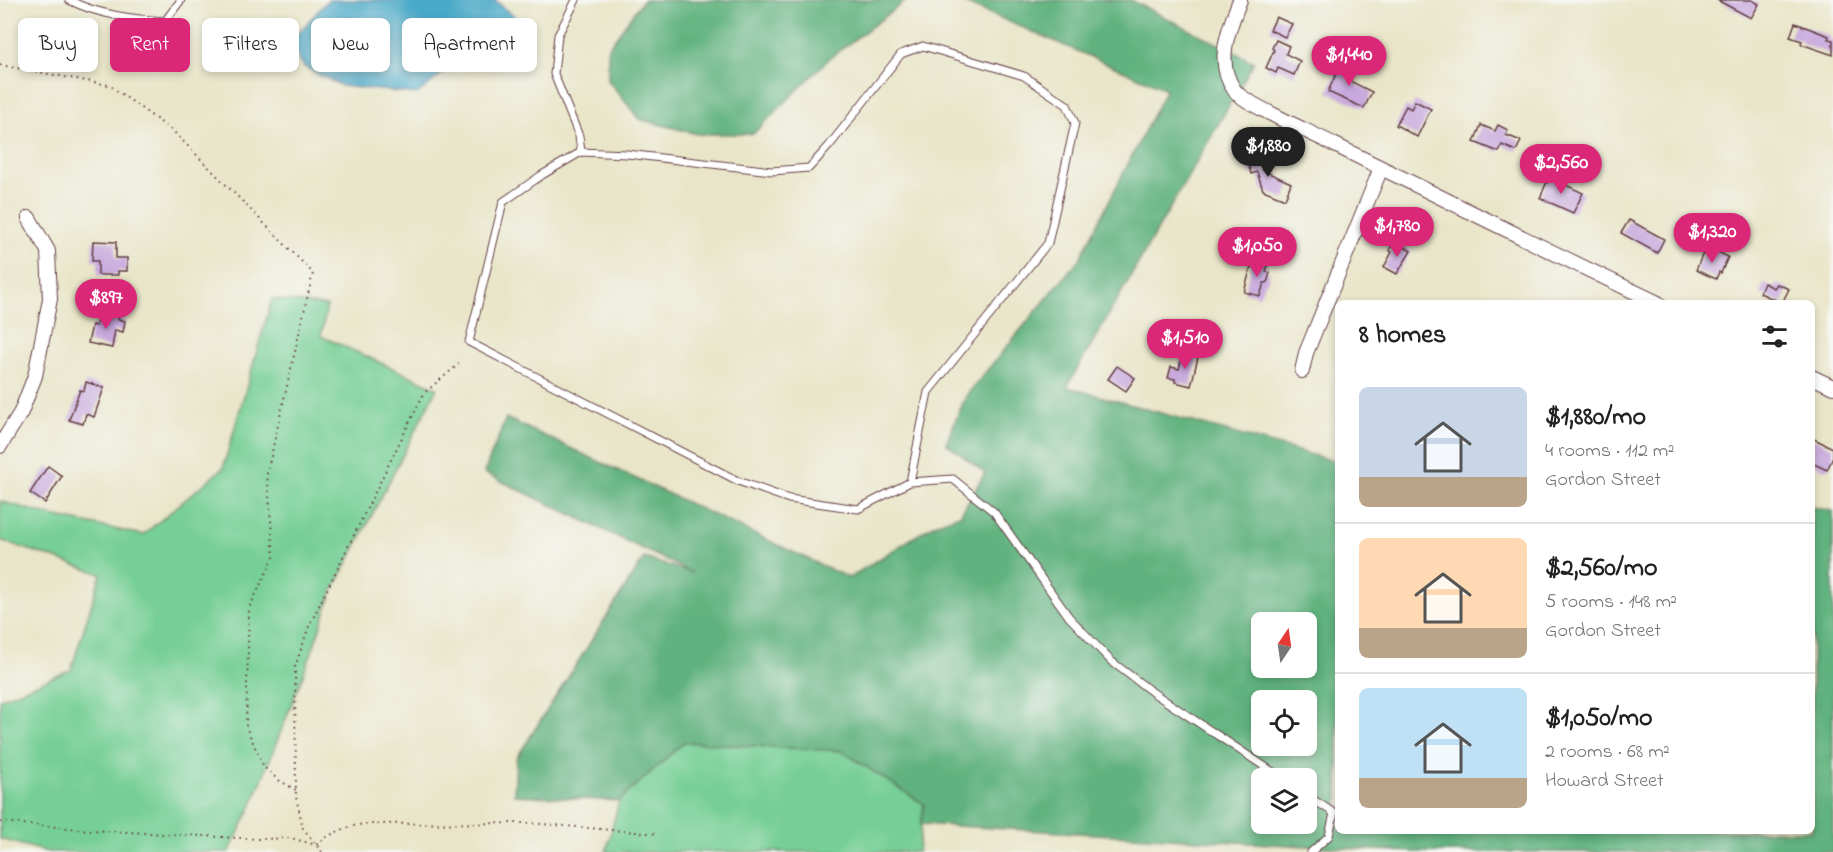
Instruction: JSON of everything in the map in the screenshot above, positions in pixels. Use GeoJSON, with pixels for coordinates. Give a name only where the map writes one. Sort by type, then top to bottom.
{"type":"FeatureCollection","features":[{"type":"Feature","properties":{"kind":"street"},"geometry":{"type":"LineString","coordinates":[[1240,0],[1227,33],[1223,58],[1229,80],[1236,92],[1248,101],[1652,300]]}},
{"type":"Feature","properties":{"kind":"street"},"geometry":{"type":"LineString","coordinates":[[1302,371],[1306,353],[1381,168]]}},
{"type":"Feature","properties":{"kind":"street"},"geometry":{"type":"LineString","coordinates":[[0,446],[21,412],[35,376],[50,299],[48,251],[29,218]]}},
{"type":"Feature","properties":{"kind":"street"},"geometry":{"type":"LineString","coordinates":[[1815,378],[1833,387]]}},
{"type":"Feature","properties":{"kind":"lane"},"geometry":{"type":"LineString","coordinates":[[69,0],[81,6],[136,19],[165,21],[181,0]]}},
{"type":"Feature","properties":{"kind":"lane"},"geometry":{"type":"LineString","coordinates":[[576,0],[558,35],[554,74],[579,136],[581,152]]}},
{"type":"Feature","properties":{"kind":"lane"},"geometry":{"type":"LineString","coordinates":[[910,482],[928,393],[1048,243],[1075,123],[1067,105],[1024,76],[923,46],[901,54],[809,168],[772,171],[627,154],[581,152],[503,202],[469,342],[738,481],[789,499],[858,509],[910,482],[953,479],[994,512],[1069,616],[1111,661],[1152,692],[1267,768]]}},
{"type":"Feature","properties":{"kind":"lane"},"geometry":{"type":"LineString","coordinates":[[1311,852],[1329,837],[1334,813],[1317,802]]}},
{"type":"Feature","properties":{"kind":"path"},"geometry":{"type":"LineString","coordinates":[[0,66],[110,85],[174,132],[313,273],[267,473],[274,557],[249,608],[246,727],[264,767],[277,779],[296,790]]}},
{"type":"Feature","properties":{"kind":"path"},"geometry":{"type":"LineString","coordinates":[[321,852],[303,828],[296,790],[295,667],[309,626],[424,393],[459,364]]}},
{"type":"Feature","properties":{"kind":"path"},"geometry":{"type":"LineString","coordinates":[[0,822],[90,830],[259,839],[291,838],[316,845],[338,831],[364,824],[530,823],[659,834]]}},
{"type":"Feature","properties":{"kind":"green space"},"geometry":{"type":"Polygon","coordinates":[[[643,0],[907,0],[831,57],[753,134],[697,134],[639,119],[608,80],[608,48],[643,0]]]}},
{"type":"Feature","properties":{"kind":"green space"},"geometry":{"type":"Polygon","coordinates":[[[958,0],[1131,0],[1254,62],[1067,387],[1335,461],[1335,834],[1815,834],[1815,508],[1833,511],[1833,852],[1413,852],[921,824],[924,804],[842,751],[684,742],[619,801],[514,795],[516,759],[644,558],[693,573],[484,473],[506,418],[849,578],[935,524],[960,515],[985,473],[946,443],[966,396],[1080,258],[1166,89],[958,0]]]}},
{"type":"Feature","properties":{"kind":"green space"},"geometry":{"type":"Polygon","coordinates":[[[272,299],[327,306],[321,336],[437,388],[331,595],[312,652],[252,805],[229,852],[48,852],[0,839],[0,699],[71,670],[101,574],[0,540],[0,501],[52,516],[143,535],[223,468],[272,299]]]}},
{"type":"Feature","properties":{"kind":"green space"},"geometry":{"type":"Polygon","coordinates":[[[684,742],[842,751],[924,804],[918,852],[606,852],[619,801],[684,742]]]}},
{"type":"Feature","properties":{"kind":"water"},"geometry":{"type":"Polygon","coordinates":[[[328,0],[495,0],[516,18],[402,18],[402,72],[444,72],[417,94],[342,86],[314,72],[390,72],[390,18],[312,18],[328,0]]]}},
{"type":"Feature","properties":{"kind":"water"},"geometry":{"type":"Polygon","coordinates":[[[311,19],[311,70],[304,67],[299,58],[299,32],[311,19]]]}},
{"type":"Feature","properties":{"kind":"building"},"geometry":{"type":"Polygon","coordinates":[[[1717,0],[1752,0],[1759,4],[1751,18],[1717,0]]]}},
{"type":"Feature","properties":{"kind":"building"},"geometry":{"type":"Polygon","coordinates":[[[1276,17],[1292,24],[1285,37],[1270,30],[1276,17]]]}},
{"type":"Feature","properties":{"kind":"building"},"geometry":{"type":"Polygon","coordinates":[[[1795,23],[1829,36],[1828,39],[1833,40],[1833,55],[1801,44],[1802,41],[1790,37],[1795,23]]]}},
{"type":"Feature","properties":{"kind":"building"},"geometry":{"type":"Polygon","coordinates":[[[1276,40],[1289,46],[1286,54],[1300,61],[1294,75],[1278,68],[1276,73],[1266,68],[1276,40]]]}},
{"type":"Feature","properties":{"kind":"building"},"geometry":{"type":"Polygon","coordinates":[[[1342,60],[1353,65],[1346,79],[1372,92],[1364,108],[1328,92],[1342,60]]]}},
{"type":"Feature","properties":{"kind":"building"},"geometry":{"type":"Polygon","coordinates":[[[1415,101],[1431,109],[1417,137],[1396,125],[1406,106],[1411,109],[1415,101]]]}},
{"type":"Feature","properties":{"kind":"building"},"geometry":{"type":"Polygon","coordinates":[[[1481,125],[1495,131],[1498,125],[1508,130],[1506,135],[1521,141],[1516,151],[1502,145],[1499,152],[1474,142],[1481,125]]]}},
{"type":"Feature","properties":{"kind":"building"},"geometry":{"type":"Polygon","coordinates":[[[1262,154],[1267,169],[1262,170],[1291,183],[1285,199],[1263,190],[1257,172],[1251,174],[1247,159],[1262,154]]]}},
{"type":"Feature","properties":{"kind":"building"},"geometry":{"type":"Polygon","coordinates":[[[1549,177],[1583,193],[1573,213],[1540,198],[1549,177]]]}},
{"type":"Feature","properties":{"kind":"building"},"geometry":{"type":"Polygon","coordinates":[[[1629,220],[1664,239],[1657,253],[1621,233],[1629,220]]]}},
{"type":"Feature","properties":{"kind":"building"},"geometry":{"type":"Polygon","coordinates":[[[93,241],[116,242],[116,258],[127,258],[127,271],[118,271],[118,275],[98,275],[98,261],[92,261],[93,241]]]}},
{"type":"Feature","properties":{"kind":"building"},"geometry":{"type":"Polygon","coordinates":[[[1395,241],[1411,251],[1397,274],[1384,267],[1392,252],[1389,250],[1395,241]]]}},
{"type":"Feature","properties":{"kind":"building"},"geometry":{"type":"Polygon","coordinates":[[[1714,250],[1728,257],[1716,279],[1696,270],[1703,253],[1711,257],[1714,250]]]}},
{"type":"Feature","properties":{"kind":"building"},"geometry":{"type":"Polygon","coordinates":[[[1253,260],[1268,265],[1266,272],[1270,273],[1260,296],[1244,292],[1253,260]]]}},
{"type":"Feature","properties":{"kind":"building"},"geometry":{"type":"Polygon","coordinates":[[[1764,283],[1774,288],[1777,284],[1789,289],[1784,300],[1775,300],[1760,293],[1764,283]]]}},
{"type":"Feature","properties":{"kind":"building"},"geometry":{"type":"Polygon","coordinates":[[[107,311],[119,314],[118,319],[125,321],[123,332],[115,330],[112,348],[88,343],[92,325],[96,326],[98,314],[106,316],[107,311]]]}},
{"type":"Feature","properties":{"kind":"building"},"geometry":{"type":"Polygon","coordinates":[[[1183,353],[1198,357],[1191,386],[1168,378],[1171,367],[1179,369],[1183,353]]]}},
{"type":"Feature","properties":{"kind":"building"},"geometry":{"type":"Polygon","coordinates":[[[1117,366],[1135,378],[1126,391],[1108,379],[1117,366]]]}},
{"type":"Feature","properties":{"kind":"building"},"geometry":{"type":"Polygon","coordinates":[[[86,382],[104,388],[94,417],[86,414],[83,424],[69,420],[80,390],[84,391],[86,382]]]}},
{"type":"Feature","properties":{"kind":"building"},"geometry":{"type":"Polygon","coordinates":[[[1815,439],[1833,448],[1833,457],[1827,470],[1815,464],[1815,439]]]}},
{"type":"Feature","properties":{"kind":"building"},"geometry":{"type":"Polygon","coordinates":[[[48,466],[62,476],[45,503],[30,493],[48,466]]]}}]}
